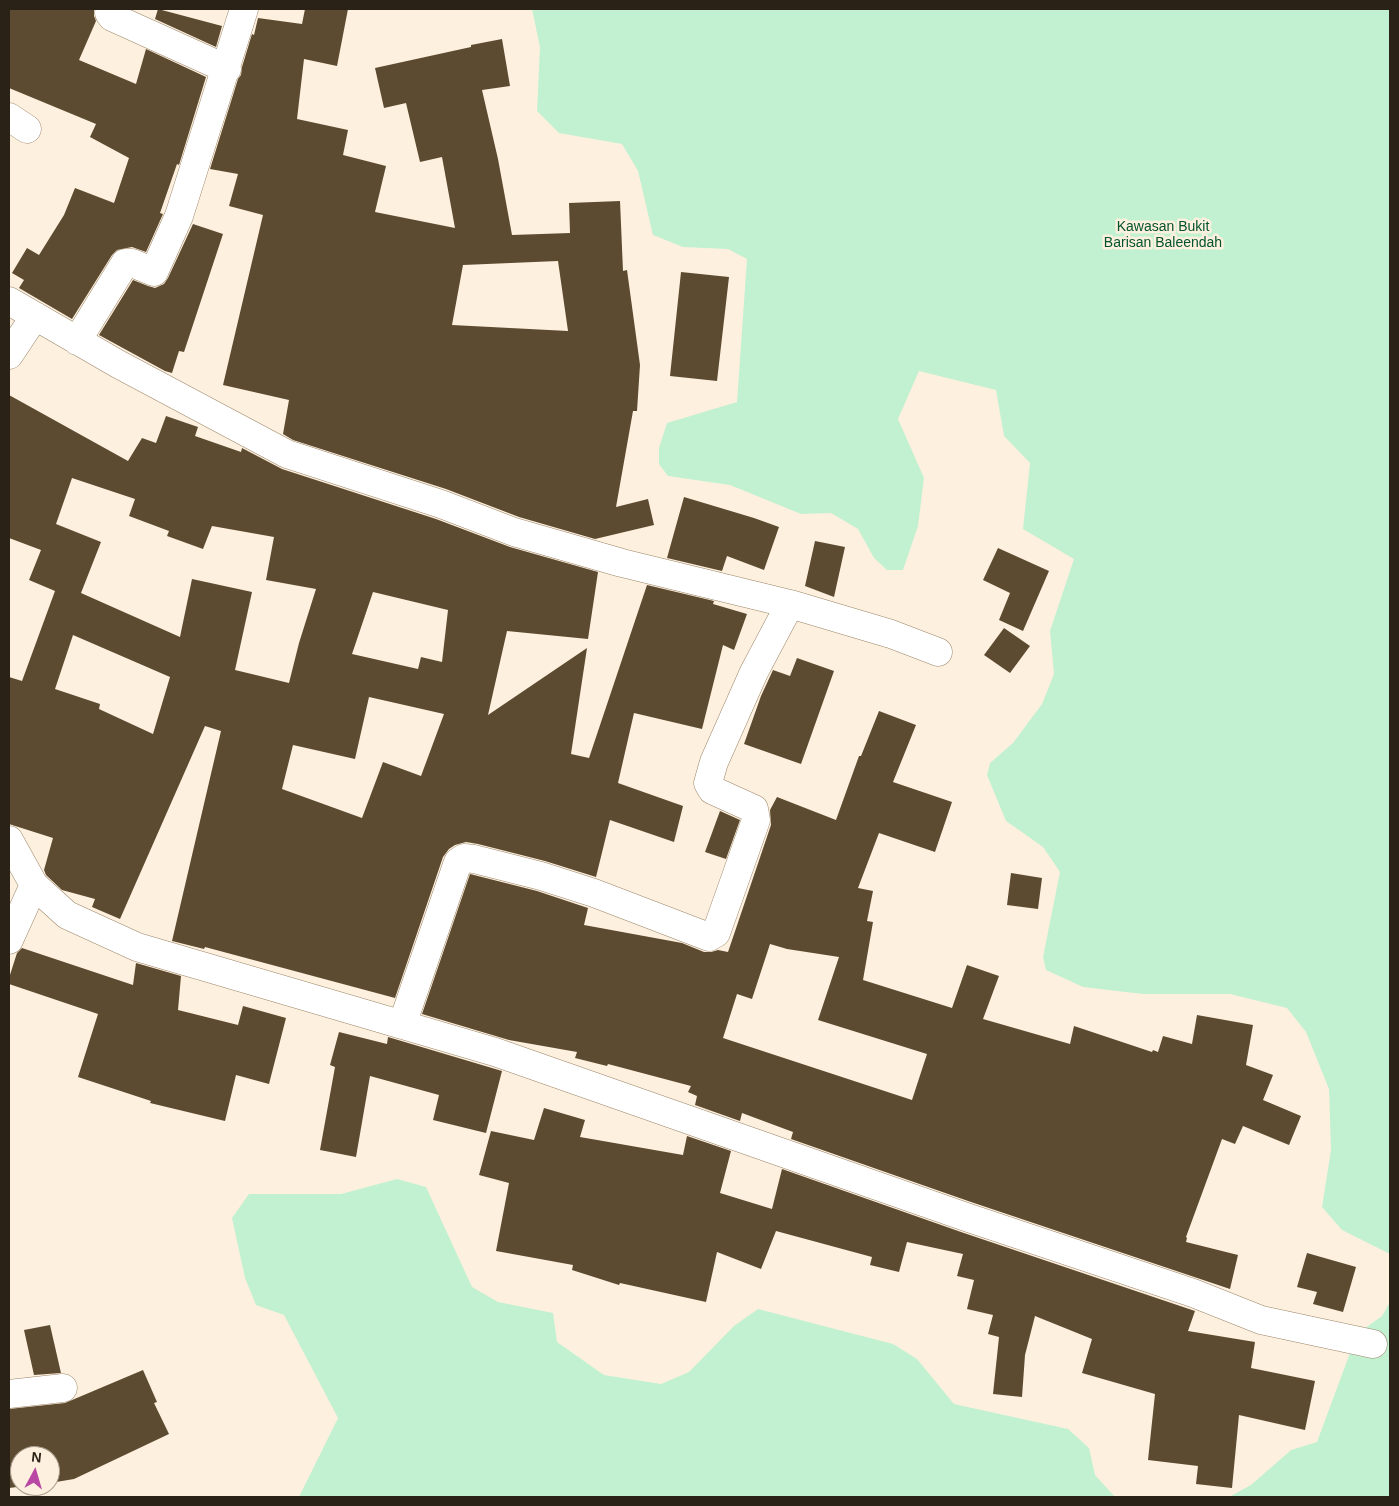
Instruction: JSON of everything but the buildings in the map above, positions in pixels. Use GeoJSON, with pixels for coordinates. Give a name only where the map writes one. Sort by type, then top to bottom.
{"type":"FeatureCollection","features":[{"type":"Feature","properties":{"kind":"street"},"geometry":{"type":"LineString","coordinates":[[110,9],[109,14],[112,17],[226,69]]}},
{"type":"Feature","properties":{"kind":"street"},"geometry":{"type":"LineString","coordinates":[[77,341],[124,263],[154,272],[179,216],[244,9]]}},
{"type":"Feature","properties":{"kind":"street"},"geometry":{"type":"LineString","coordinates":[[9,301],[77,341],[287,454],[441,504],[514,532],[622,562],[790,604],[891,634],[938,652]]}},
{"type":"Feature","properties":{"kind":"street"},"geometry":{"type":"LineString","coordinates":[[9,355],[35,316]]}},
{"type":"Feature","properties":{"kind":"street"},"geometry":{"type":"LineString","coordinates":[[402,1025],[458,862],[464,858],[541,876],[594,893],[710,936],[716,934],[756,820],[754,809],[712,790],[708,783],[714,762],[754,672],[790,604]]}},
{"type":"Feature","properties":{"kind":"street"},"geometry":{"type":"LineString","coordinates":[[9,840],[34,885],[67,915],[137,947],[494,1052],[966,1217],[1193,1293],[1261,1320],[1373,1344]]}},
{"type":"Feature","properties":{"kind":"street"},"geometry":{"type":"LineString","coordinates":[[9,940],[34,885]]}},
{"type":"Feature","properties":{"kind":"street"},"geometry":{"type":"LineString","coordinates":[[9,1394],[64,1388]]}},
{"type":"Feature","properties":{"kind":"green space","name":"Kawasan Bukit Barisan Baleendah"},"geometry":{"type":"Polygon","coordinates":[[[532,9],[1390,9],[1390,1254],[1342,1230],[1322,1207],[1331,1150],[1329,1089],[1306,1032],[1287,1008],[1230,994],[1143,994],[1083,987],[1046,970],[1043,957],[1060,872],[1043,847],[1006,821],[987,775],[990,763],[1013,743],[1042,704],[1054,674],[1050,631],[1074,559],[1023,529],[1030,463],[1004,436],[996,390],[919,371],[898,419],[924,478],[918,526],[903,570],[887,570],[874,558],[858,529],[831,513],[801,514],[730,485],[668,476],[659,464],[659,448],[667,423],[737,402],[747,259],[728,249],[683,247],[653,235],[638,171],[622,144],[559,133],[537,111],[540,47],[532,9]]]}},
{"type":"Feature","properties":{"kind":"green space"},"geometry":{"type":"Polygon","coordinates":[[[397,1179],[426,1187],[472,1287],[498,1302],[553,1313],[557,1342],[604,1375],[661,1384],[689,1372],[734,1326],[758,1309],[893,1344],[917,1359],[954,1404],[1068,1429],[1089,1448],[1095,1475],[1115,1497],[299,1497],[338,1418],[284,1315],[256,1305],[245,1278],[232,1218],[249,1194],[341,1194],[397,1179]]]}},
{"type":"Feature","properties":{"kind":"green space"},"geometry":{"type":"Polygon","coordinates":[[[1390,1302],[1390,1497],[1229,1497],[1251,1485],[1291,1450],[1317,1442],[1357,1334],[1382,1316],[1390,1302]]]}}]}
